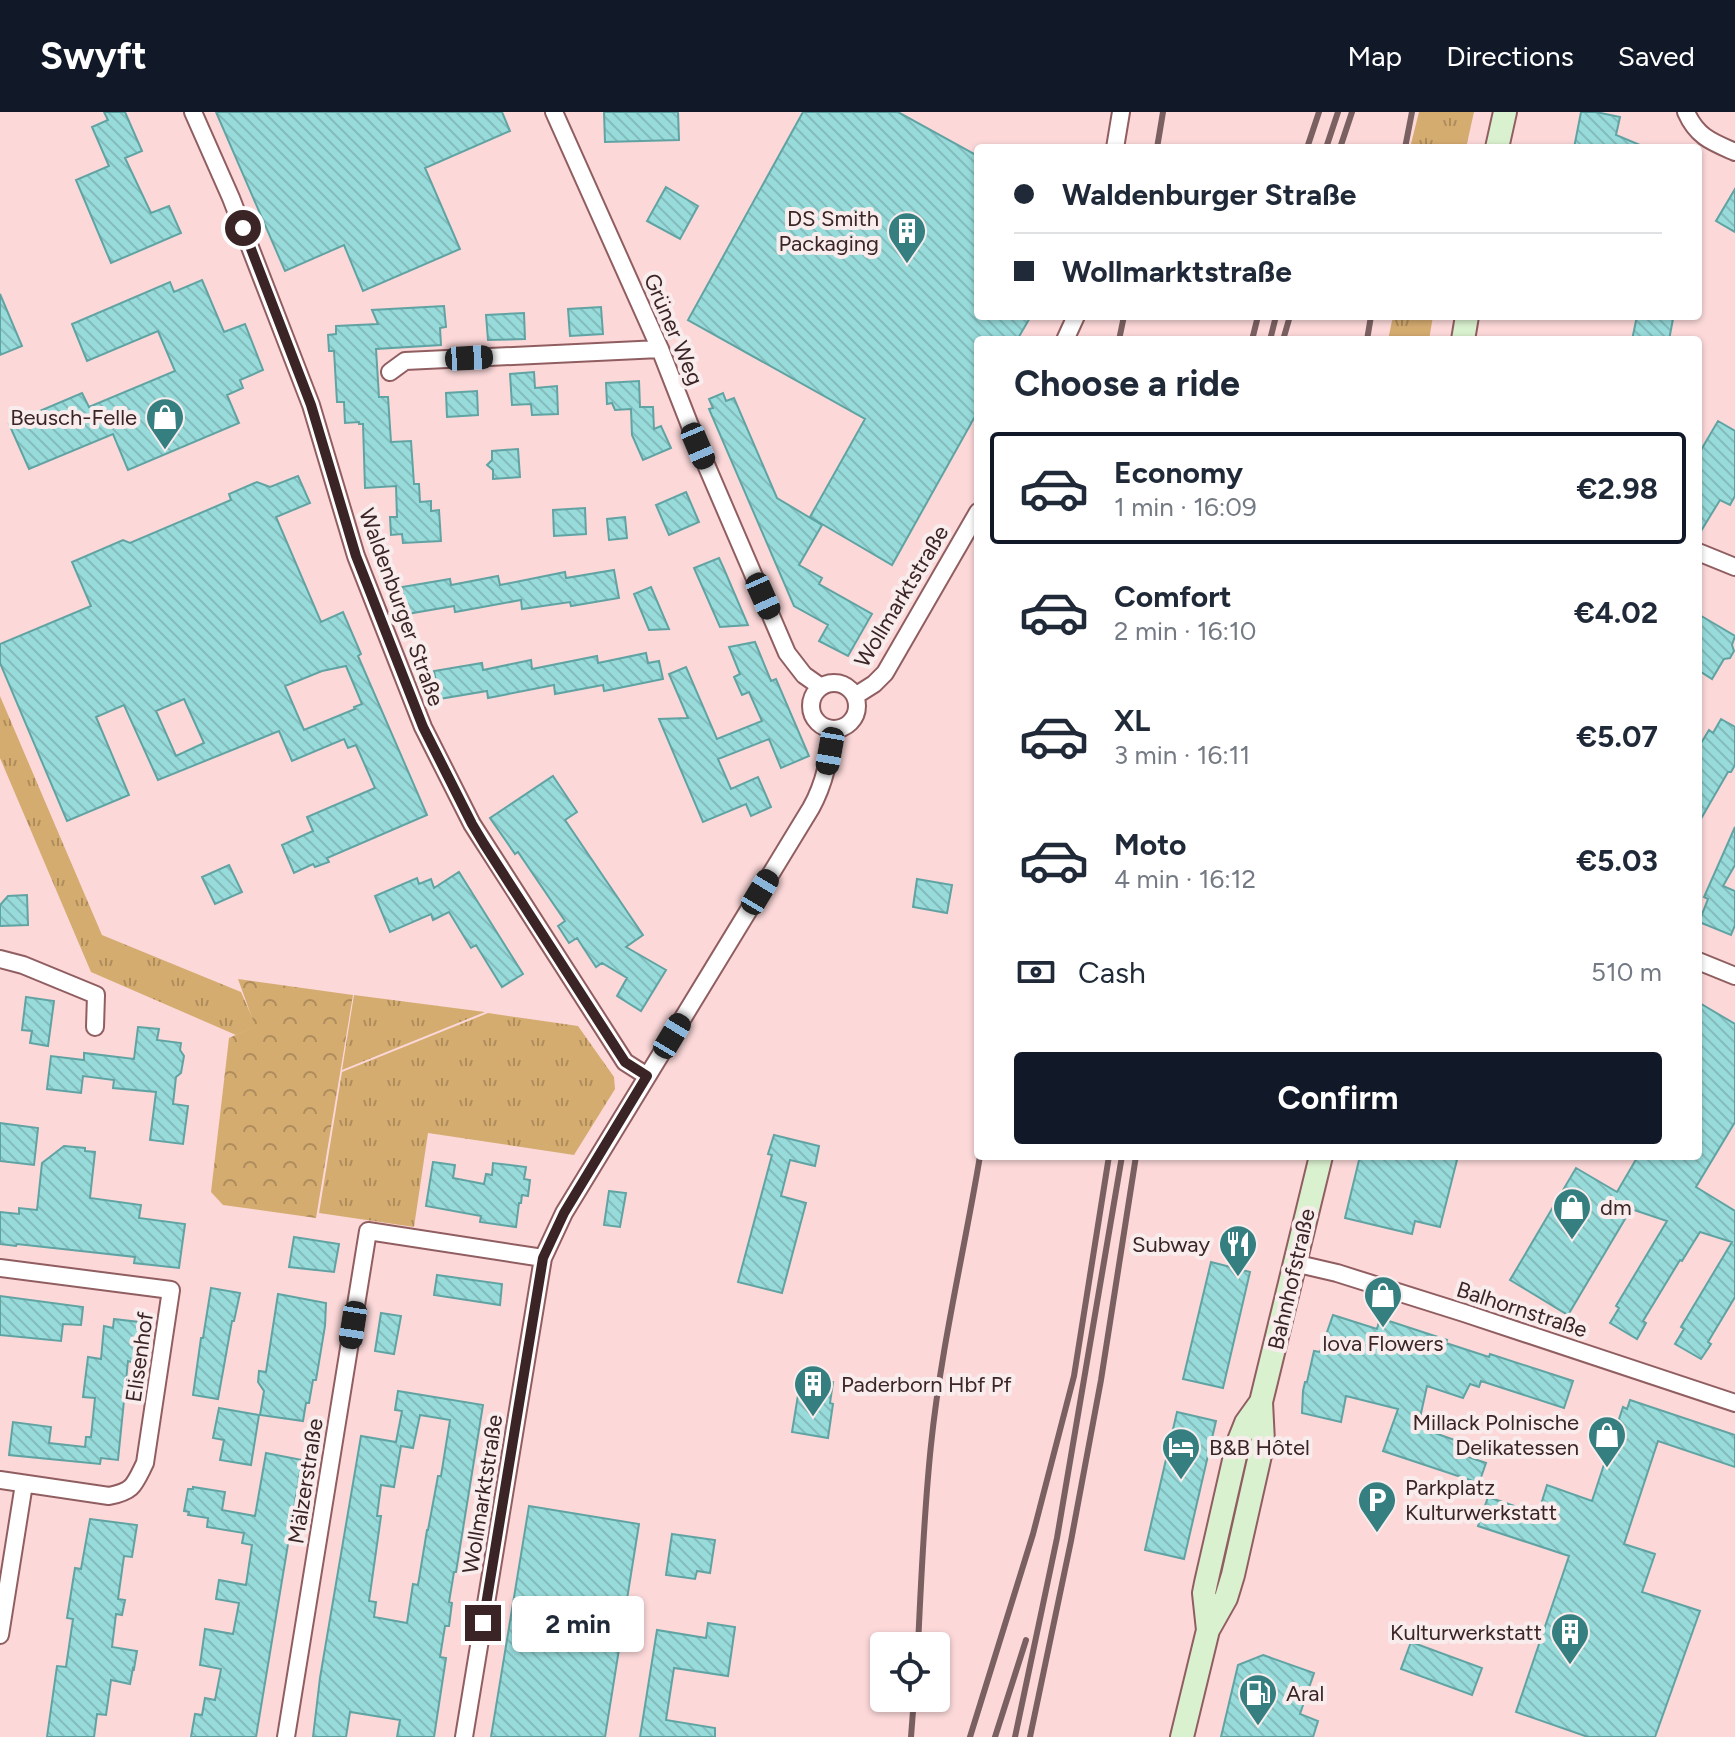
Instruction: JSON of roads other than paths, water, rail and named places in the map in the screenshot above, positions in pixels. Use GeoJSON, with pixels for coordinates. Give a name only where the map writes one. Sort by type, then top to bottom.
{"type":"FeatureCollection","features":[{"type":"Feature","properties":{"kind":"main road"},"geometry":{"type":"LineString","coordinates":[[1498,144],[1505,112]]}},
{"type":"Feature","properties":{"kind":"main road","name":"Bahnhofstraße"},"geometry":{"type":"LineString","coordinates":[[1182,1737],[1208,1630],[1226,1598],[1233,1575],[1263,1442],[1261,1402],[1320,1160]]}},
{"type":"Feature","properties":{"kind":"street","name":"Waldenburger Straße"},"geometry":{"type":"LineString","coordinates":[[193,112],[231,198],[311,405],[356,556],[423,727],[487,848],[625,1062],[647,1076]]}},
{"type":"Feature","properties":{"kind":"street","name":"Grüner Weg"},"geometry":{"type":"LineString","coordinates":[[554,112],[660,349],[787,653],[804,675],[821,687]]}},
{"type":"Feature","properties":{"kind":"street"},"geometry":{"type":"LineString","coordinates":[[1116,144],[1121,112]]}},
{"type":"Feature","properties":{"kind":"street"},"geometry":{"type":"LineString","coordinates":[[1686,112],[1704,138],[1735,152]]}},
{"type":"Feature","properties":{"kind":"street"},"geometry":{"type":"LineString","coordinates":[[390,372],[405,361],[660,349]]}},
{"type":"Feature","properties":{"kind":"street","name":"Wollmarktstraße"},"geometry":{"type":"LineString","coordinates":[[855,696],[885,673],[974,519]]}},
{"type":"Feature","properties":{"kind":"street"},"geometry":{"type":"LineString","coordinates":[[1702,554],[1735,567]]}},
{"type":"Feature","properties":{"kind":"street"},"geometry":{"type":"LineString","coordinates":[[830,683],[840,684],[849,688],[855,696],[857,708],[854,719],[845,727],[833,730],[822,727],[814,719],[810,707],[813,696],[821,687],[830,683]]}},
{"type":"Feature","properties":{"kind":"street","name":"Wollmarktstraße"},"geometry":{"type":"LineString","coordinates":[[464,1737],[543,1258],[564,1213],[819,793],[826,773],[833,730]]}},
{"type":"Feature","properties":{"kind":"street"},"geometry":{"type":"LineString","coordinates":[[0,959],[23,965],[96,995],[95,1027]]}},
{"type":"Feature","properties":{"kind":"street"},"geometry":{"type":"LineString","coordinates":[[1702,963],[1735,976]]}},
{"type":"Feature","properties":{"kind":"street","name":"Mälzerstraße"},"geometry":{"type":"LineString","coordinates":[[286,1737],[368,1231],[543,1258]]}},
{"type":"Feature","properties":{"kind":"street","name":"Balhornstraße"},"geometry":{"type":"LineString","coordinates":[[1294,1263],[1337,1273],[1475,1316],[1735,1403]]}},
{"type":"Feature","properties":{"kind":"street","name":"Elisenhof"},"geometry":{"type":"LineString","coordinates":[[0,1268],[171,1290],[145,1463],[136,1483],[126,1493],[109,1496],[0,1480]]}},
{"type":"Feature","properties":{"kind":"street"},"geometry":{"type":"LineString","coordinates":[[0,1635],[24,1484]]}},
{"type":"Feature","properties":{"kind":"railway"},"geometry":{"type":"LineString","coordinates":[[1158,144],[1163,112]]}},
{"type":"Feature","properties":{"kind":"railway"},"geometry":{"type":"LineString","coordinates":[[1308,144],[1319,112]]}},
{"type":"Feature","properties":{"kind":"railway"},"geometry":{"type":"LineString","coordinates":[[1327,144],[1338,112]]}},
{"type":"Feature","properties":{"kind":"railway"},"geometry":{"type":"LineString","coordinates":[[1341,144],[1352,112]]}},
{"type":"Feature","properties":{"kind":"railway"},"geometry":{"type":"LineString","coordinates":[[1406,144],[1412,112]]}},
{"type":"Feature","properties":{"kind":"railway"},"geometry":{"type":"LineString","coordinates":[[1120,336],[1123,320]]}},
{"type":"Feature","properties":{"kind":"railway"},"geometry":{"type":"LineString","coordinates":[[1253,336],[1257,320]]}},
{"type":"Feature","properties":{"kind":"railway"},"geometry":{"type":"LineString","coordinates":[[1271,336],[1275,320]]}},
{"type":"Feature","properties":{"kind":"railway"},"geometry":{"type":"LineString","coordinates":[[1284,336],[1289,320]]}},
{"type":"Feature","properties":{"kind":"railway"},"geometry":{"type":"LineString","coordinates":[[1368,336],[1370,320]]}},
{"type":"Feature","properties":{"kind":"railway"},"geometry":{"type":"LineString","coordinates":[[919,1632],[935,1409],[979,1160]]}},
{"type":"Feature","properties":{"kind":"railway"},"geometry":{"type":"LineString","coordinates":[[970,1737],[1033,1534],[1074,1376],[1108,1160]]}},
{"type":"Feature","properties":{"kind":"railway"},"geometry":{"type":"LineString","coordinates":[[1015,1737],[1057,1538],[1121,1160]]}},
{"type":"Feature","properties":{"kind":"railway"},"geometry":{"type":"LineString","coordinates":[[1030,1737],[1101,1380],[1135,1160]]}},
{"type":"Feature","properties":{"kind":"railway"},"geometry":{"type":"LineString","coordinates":[[995,1737],[1026,1640]]}},
{"type":"Feature","properties":{"kind":"railway"},"geometry":{"type":"LineString","coordinates":[[911,1737],[913,1712]]}},
{"type":"Feature","properties":{"kind":"place","name":"DS Smith Packaging"},"geometry":{"type":"Point","coordinates":[907,265]}},
{"type":"Feature","properties":{"kind":"place","name":"Beusch-Felle"},"geometry":{"type":"Point","coordinates":[165,451]}},
{"type":"Feature","properties":{"kind":"place","name":"dm"},"geometry":{"type":"Point","coordinates":[1572,1241]}},
{"type":"Feature","properties":{"kind":"place","name":"Subway"},"geometry":{"type":"Point","coordinates":[1238,1278]}},
{"type":"Feature","properties":{"kind":"place","name":"lova Flowers"},"geometry":{"type":"Point","coordinates":[1383,1329]}},
{"type":"Feature","properties":{"kind":"place","name":"Paderborn Hbf Pf"},"geometry":{"type":"Point","coordinates":[813,1418]}},
{"type":"Feature","properties":{"kind":"place","name":"Millack Polnische Delikatessen"},"geometry":{"type":"Point","coordinates":[1607,1469]}},
{"type":"Feature","properties":{"kind":"place","name":"B&B Hôtel"},"geometry":{"type":"Point","coordinates":[1181,1481]}},
{"type":"Feature","properties":{"kind":"place","name":"Parkplatz Kulturwerkstatt"},"geometry":{"type":"Point","coordinates":[1377,1534]}},
{"type":"Feature","properties":{"kind":"place","name":"Kulturwerkstatt"},"geometry":{"type":"Point","coordinates":[1570,1666]}},
{"type":"Feature","properties":{"kind":"place","name":"Aral"},"geometry":{"type":"Point","coordinates":[1258,1727]}}]}
